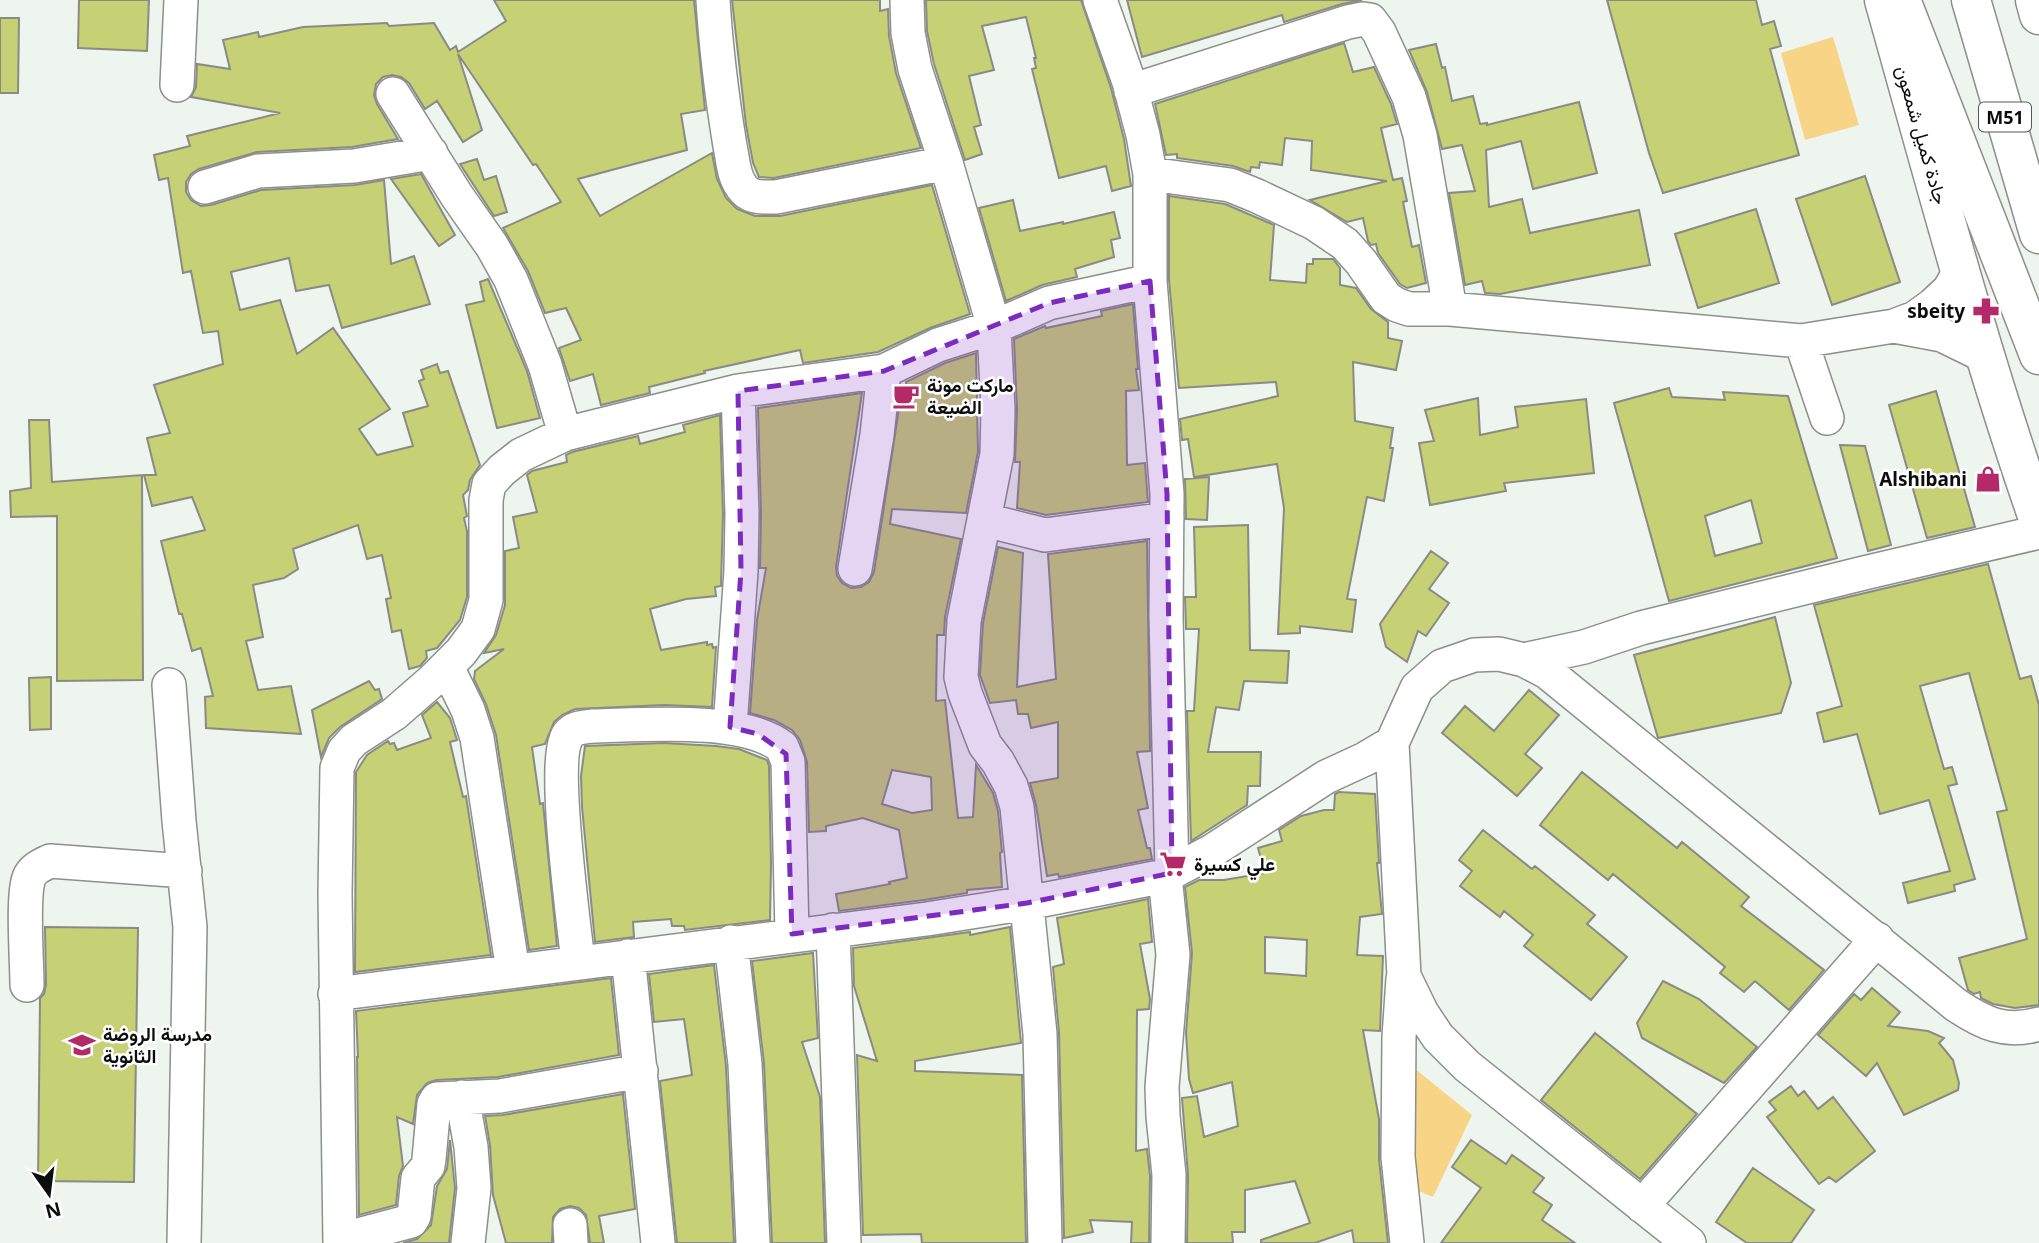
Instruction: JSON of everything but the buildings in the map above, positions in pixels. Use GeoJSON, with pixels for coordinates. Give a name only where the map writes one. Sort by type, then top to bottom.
{"type":"FeatureCollection","features":[{"type":"Feature","properties":{"kind":"main road","name":"جادة كميل شمعون"},"geometry":{"type":"LineString","coordinates":[[1884,0],[1985,356],[2039,521]]}},
{"type":"Feature","properties":{"kind":"main road"},"geometry":{"type":"LineString","coordinates":[[1901,0],[2039,355]]}},
{"type":"Feature","properties":{"kind":"main road","name":"M51"},"geometry":{"type":"LineString","coordinates":[[1971,0],[2039,234]]}},
{"type":"Feature","properties":{"kind":"main road"},"geometry":{"type":"LineString","coordinates":[[2035,0],[2039,15]]}},
{"type":"Feature","properties":{"kind":"street"},"geometry":{"type":"LineString","coordinates":[[177,85],[181,0]]}},
{"type":"Feature","properties":{"kind":"street"},"geometry":{"type":"LineString","coordinates":[[713,0],[723,107],[737,179],[748,194],[776,197],[946,163]]}},
{"type":"Feature","properties":{"kind":"street"},"geometry":{"type":"LineString","coordinates":[[907,0],[908,33],[915,69],[946,163],[994,327],[998,410],[996,454],[964,621],[961,677],[985,746],[998,762],[1011,786],[1017,807],[1040,1034],[1045,1243]]}},
{"type":"Feature","properties":{"kind":"street"},"geometry":{"type":"LineString","coordinates":[[1100,0],[1131,92],[1150,174],[1150,281],[1167,519],[1168,874],[1173,956],[1163,1087],[1169,1175],[1168,1243]]}},
{"type":"Feature","properties":{"kind":"street"},"geometry":{"type":"LineString","coordinates":[[1131,92],[1348,22],[1370,20],[1379,32],[1414,113],[1431,193],[1450,309]]}},
{"type":"Feature","properties":{"kind":"street"},"geometry":{"type":"LineString","coordinates":[[393,94],[512,280],[545,365],[565,434]]}},
{"type":"Feature","properties":{"kind":"street"},"geometry":{"type":"LineString","coordinates":[[205,187],[258,171],[354,166],[431,153]]}},
{"type":"Feature","properties":{"kind":"street"},"geometry":{"type":"LineString","coordinates":[[1150,174],[1230,185],[1314,223],[1345,244],[1386,298],[1409,309],[1450,309],[1801,341],[1895,326],[1915,318],[1933,306],[1949,290],[1960,271]]}},
{"type":"Feature","properties":{"kind":"street"},"geometry":{"type":"LineString","coordinates":[[641,1071],[500,1096],[437,1099],[434,1104],[428,1166],[418,1178],[414,1216],[411,1221],[340,1241],[335,994],[337,768],[344,751],[354,740],[394,714],[447,667],[478,629],[486,600],[484,520],[489,485],[520,455],[565,434],[738,391],[884,371],[938,345],[994,327],[1049,303],[1150,281]]}},
{"type":"Feature","properties":{"kind":"street"},"geometry":{"type":"LineString","coordinates":[[1895,326],[1942,334],[1985,356]]}},
{"type":"Feature","properties":{"kind":"street"},"geometry":{"type":"LineString","coordinates":[[1801,341],[1828,418]]}},
{"type":"Feature","properties":{"kind":"street"},"geometry":{"type":"LineString","coordinates":[[855,569],[877,435],[884,371]]}},
{"type":"Feature","properties":{"kind":"street"},"geometry":{"type":"LineString","coordinates":[[730,727],[741,571],[738,391]]}},
{"type":"Feature","properties":{"kind":"street"},"geometry":{"type":"LineString","coordinates":[[985,520],[1045,535],[1167,519]]}},
{"type":"Feature","properties":{"kind":"street"},"geometry":{"type":"LineString","coordinates":[[1524,660],[1584,647],[1641,628],[1864,573],[2039,533]]}},
{"type":"Feature","properties":{"kind":"street"},"geometry":{"type":"LineString","coordinates":[[1406,1243],[1398,1157],[1399,1037],[1404,976],[1392,743],[1417,688],[1442,666],[1474,655],[1499,653],[1524,660],[1547,672],[1956,1005],[1979,1021],[2000,1027],[2024,1028],[2039,1024]]}},
{"type":"Feature","properties":{"kind":"street"},"geometry":{"type":"LineString","coordinates":[[447,667],[468,710],[477,738],[513,971]]}},
{"type":"Feature","properties":{"kind":"street"},"geometry":{"type":"LineString","coordinates":[[169,685],[179,821],[191,928],[184,1243]]}},
{"type":"Feature","properties":{"kind":"street"},"geometry":{"type":"LineString","coordinates":[[578,962],[563,810],[564,745],[569,734],[578,728],[593,726],[730,727],[776,742],[786,754],[788,777],[792,934]]}},
{"type":"Feature","properties":{"kind":"street"},"geometry":{"type":"LineString","coordinates":[[335,994],[792,934],[928,919],[1027,903],[1168,874],[1212,850],[1326,777],[1364,760],[1392,743]]}},
{"type":"Feature","properties":{"kind":"street"},"geometry":{"type":"LineString","coordinates":[[27,985],[26,893],[29,877],[38,867],[50,861],[186,871]]}},
{"type":"Feature","properties":{"kind":"street"},"geometry":{"type":"LineString","coordinates":[[833,930],[844,1243]]}},
{"type":"Feature","properties":{"kind":"street"},"geometry":{"type":"LineString","coordinates":[[1642,1206],[1877,939]]}},
{"type":"Feature","properties":{"kind":"street"},"geometry":{"type":"LineString","coordinates":[[731,943],[745,1064],[753,1243]]}},
{"type":"Feature","properties":{"kind":"street"},"geometry":{"type":"LineString","coordinates":[[628,956],[658,1243]]}},
{"type":"Feature","properties":{"kind":"street"},"geometry":{"type":"LineString","coordinates":[[1404,976],[1422,1013],[1438,1037],[1467,1066],[1689,1243]]}},
{"type":"Feature","properties":{"kind":"street"},"geometry":{"type":"LineString","coordinates":[[461,1097],[471,1147],[474,1188],[468,1243]]}},
{"type":"Feature","properties":{"kind":"highlighted area"},"geometry":{"type":"Polygon","coordinates":[[[1150,281],[1167,494],[1172,873],[1027,903],[792,934],[786,754],[758,734],[730,727],[741,571],[738,391],[884,371],[1049,303],[1150,281]]]}},
{"type":"Feature","properties":{"kind":"shaded area"},"geometry":{"type":"Polygon","coordinates":[[[1833,37],[1859,125],[1805,140],[1781,53],[1833,37]]]}},
{"type":"Feature","properties":{"kind":"shaded area"},"geometry":{"type":"Polygon","coordinates":[[[1414,1068],[1472,1115],[1433,1197],[1409,1187],[1414,1068]]]}},
{"type":"Feature","properties":{"kind":"place","name":"sbeity"},"geometry":{"type":"Point","coordinates":[1986,311]}},
{"type":"Feature","properties":{"kind":"place","name":"ماركت مونة الضيعة"},"geometry":{"type":"Point","coordinates":[906,396]}},
{"type":"Feature","properties":{"kind":"place","name":"Alshibani"},"geometry":{"type":"Point","coordinates":[1988,479]}},
{"type":"Feature","properties":{"kind":"place","name":"علي كسيرة"},"geometry":{"type":"Point","coordinates":[1173,864]}},
{"type":"Feature","properties":{"kind":"place","name":"مدرسة الروضة الثانوية"},"geometry":{"type":"Point","coordinates":[82,1045]}}]}
